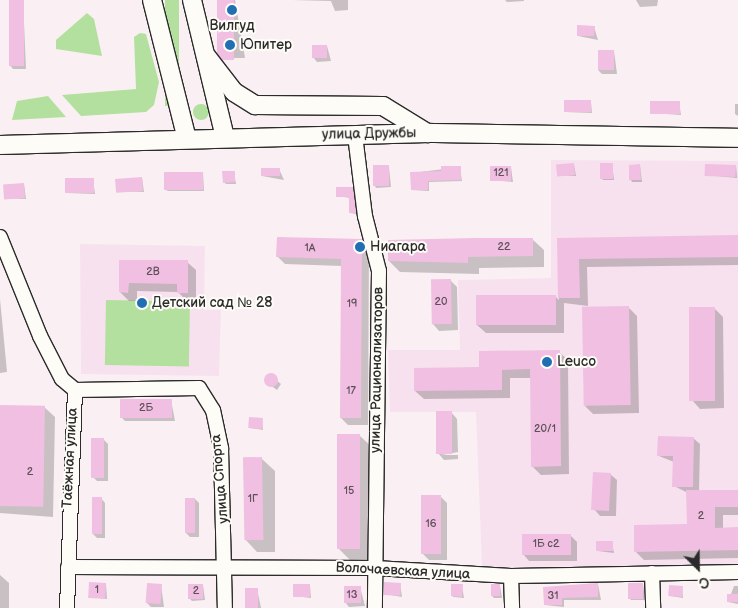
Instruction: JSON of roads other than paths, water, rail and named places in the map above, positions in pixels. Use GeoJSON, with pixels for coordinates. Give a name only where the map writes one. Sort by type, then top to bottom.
{"type":"FeatureCollection","features":[{"type":"Feature","properties":{"kind":"main road"},"geometry":{"type":"LineString","coordinates":[[152,0],[187,139]]}},
{"type":"Feature","properties":{"kind":"main road"},"geometry":{"type":"LineString","coordinates":[[192,0],[226,137]]}},
{"type":"Feature","properties":{"kind":"main road"},"geometry":{"type":"LineString","coordinates":[[207,57],[234,92],[255,105],[383,106],[428,133]]}},
{"type":"Feature","properties":{"kind":"main road","name":"улица Дружбы"},"geometry":{"type":"LineString","coordinates":[[0,146],[226,137],[428,133],[738,138]]}},
{"type":"Feature","properties":{"kind":"street","name":"улица Рационализаторов"},"geometry":{"type":"LineString","coordinates":[[356,135],[365,216],[379,271],[375,608]]}},
{"type":"Feature","properties":{"kind":"street","name":"Таёжная улица"},"geometry":{"type":"LineString","coordinates":[[0,237],[40,336],[62,378],[75,390],[67,608]]}},
{"type":"Feature","properties":{"kind":"street","name":"улица Спорта"},"geometry":{"type":"LineString","coordinates":[[75,390],[199,388],[213,410],[221,450],[226,608]]}},
{"type":"Feature","properties":{"kind":"street","name":"Волочаевская улица"},"geometry":{"type":"LineString","coordinates":[[68,567],[375,568],[511,576],[738,572]]}},
{"type":"Feature","properties":{"kind":"street"},"geometry":{"type":"LineString","coordinates":[[652,573],[652,608]]}},
{"type":"Feature","properties":{"kind":"street"},"geometry":{"type":"LineString","coordinates":[[511,576],[512,608]]}},
{"type":"Feature","properties":{"kind":"place","name":"Вилгуд"},"geometry":{"type":"Point","coordinates":[232,10]}},
{"type":"Feature","properties":{"kind":"place","name":"Юпитер"},"geometry":{"type":"Point","coordinates":[230,45]}},
{"type":"Feature","properties":{"kind":"place","name":"Ниагара"},"geometry":{"type":"Point","coordinates":[360,247]}},
{"type":"Feature","properties":{"kind":"place","name":"Детский сад № 28"},"geometry":{"type":"Point","coordinates":[142,303]}},
{"type":"Feature","properties":{"kind":"place","name":"Leuco"},"geometry":{"type":"Point","coordinates":[547,362]}}]}
